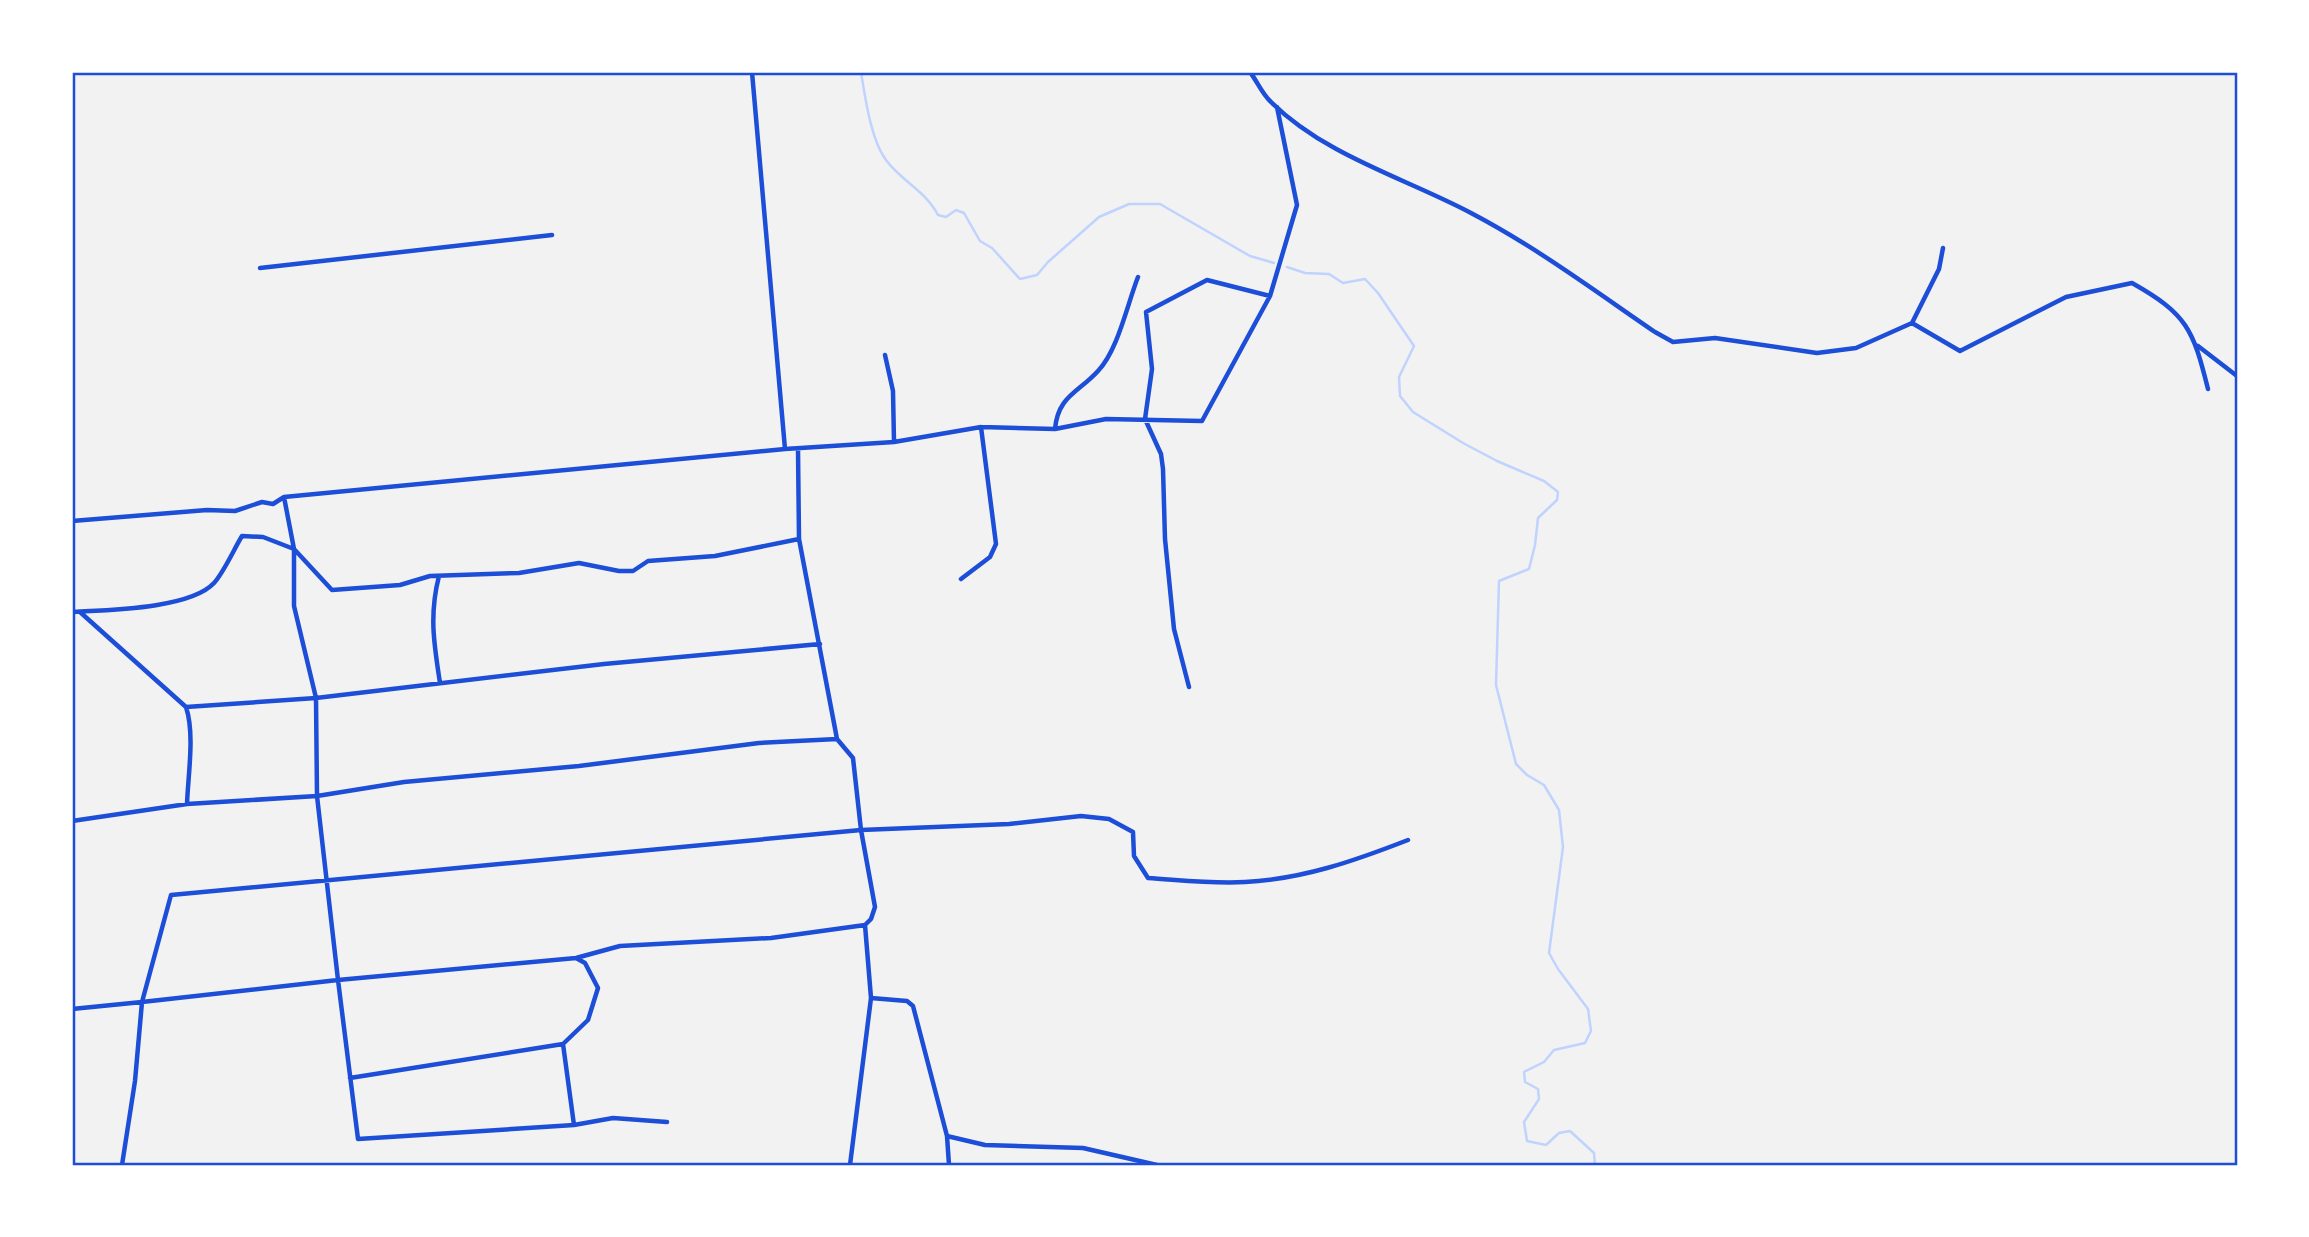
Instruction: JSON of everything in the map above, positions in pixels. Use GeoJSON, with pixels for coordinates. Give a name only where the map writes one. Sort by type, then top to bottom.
{"type":"FeatureCollection","features":[{"type":"Feature","properties":{"kind":"street"},"geometry":{"type":"LineString","coordinates":[[752,72],[785,449]]}},
{"type":"Feature","properties":{"kind":"street"},"geometry":{"type":"LineString","coordinates":[[1250,72],[1270,102],[1314,136],[1376,169],[1470,212],[1544,255],[1673,342],[1715,338],[1817,353],[1856,348],[1912,323],[1939,269],[1942,248]]}},
{"type":"Feature","properties":{"kind":"street"},"geometry":{"type":"LineString","coordinates":[[72,521],[207,510],[235,511],[262,502],[273,504],[284,498],[785,449],[894,442],[981,427],[1055,429],[1106,419],[1202,421],[1270,296],[1297,205],[1277,107]]}},
{"type":"Feature","properties":{"kind":"street"},"geometry":{"type":"LineString","coordinates":[[260,268],[552,235]]}},
{"type":"Feature","properties":{"kind":"street"},"geometry":{"type":"LineString","coordinates":[[1055,429],[1062,402],[1100,370],[1116,341],[1138,277]]}},
{"type":"Feature","properties":{"kind":"street"},"geometry":{"type":"LineString","coordinates":[[1189,687],[1174,629],[1165,540],[1161,454],[1145,419],[1153,369],[1146,312],[1207,280],[1270,296]]}},
{"type":"Feature","properties":{"kind":"street"},"geometry":{"type":"LineString","coordinates":[[1912,323],[1960,351],[2066,297],[2132,283],[2163,301],[2185,323],[2197,346],[2208,389]]}},
{"type":"Feature","properties":{"kind":"street"},"geometry":{"type":"LineString","coordinates":[[2197,346],[2237,376]]}},
{"type":"Feature","properties":{"kind":"street"},"geometry":{"type":"LineString","coordinates":[[885,355],[893,391],[894,442]]}},
{"type":"Feature","properties":{"kind":"street"},"geometry":{"type":"LineString","coordinates":[[961,579],[990,557],[996,544],[981,427]]}},
{"type":"Feature","properties":{"kind":"street"},"geometry":{"type":"LineString","coordinates":[[72,1009],[576,958],[620,946],[662,946],[771,938],[865,925],[874,914],[874,907],[861,830],[853,758],[837,739],[799,539],[798,449]]}},
{"type":"Feature","properties":{"kind":"street"},"geometry":{"type":"LineString","coordinates":[[284,498],[293,549],[293,606],[316,698],[317,796],[358,1139],[574,1125],[613,1118],[667,1122]]}},
{"type":"Feature","properties":{"kind":"street"},"geometry":{"type":"LineString","coordinates":[[72,612],[124,609],[186,599],[214,584],[242,536],[263,537],[293,549],[332,590],[400,585],[439,576],[519,573],[579,564],[633,571],[648,561],[715,556],[799,539]]}},
{"type":"Feature","properties":{"kind":"street"},"geometry":{"type":"LineString","coordinates":[[439,576],[434,596],[432,628],[440,683]]}},
{"type":"Feature","properties":{"kind":"street"},"geometry":{"type":"LineString","coordinates":[[80,612],[186,707],[190,756],[187,804]]}},
{"type":"Feature","properties":{"kind":"street"},"geometry":{"type":"LineString","coordinates":[[186,707],[316,698],[604,664],[820,644]]}},
{"type":"Feature","properties":{"kind":"street"},"geometry":{"type":"LineString","coordinates":[[72,821],[187,804],[317,796],[404,782],[579,766],[759,743],[837,739]]}},
{"type":"Feature","properties":{"kind":"street"},"geometry":{"type":"LineString","coordinates":[[122,1165],[135,1081],[142,1002],[172,895],[861,830],[1009,824],[1081,816],[1109,819],[1133,832],[1134,856],[1148,878],[1244,883],[1307,874],[1344,864],[1408,840]]}},
{"type":"Feature","properties":{"kind":"street"},"geometry":{"type":"LineString","coordinates":[[850,1165],[871,998],[865,925]]}},
{"type":"Feature","properties":{"kind":"street"},"geometry":{"type":"LineString","coordinates":[[350,1078],[563,1044],[588,1020],[598,988],[585,963],[576,958]]}},
{"type":"Feature","properties":{"kind":"street"},"geometry":{"type":"LineString","coordinates":[[871,998],[907,1001],[913,1006],[947,1136],[949,1165]]}},
{"type":"Feature","properties":{"kind":"street"},"geometry":{"type":"LineString","coordinates":[[563,1044],[574,1125]]}},
{"type":"Feature","properties":{"kind":"street"},"geometry":{"type":"LineString","coordinates":[[947,1136],[985,1145],[1083,1148],[1157,1165]]}},
{"type":"Feature","properties":{"kind":"waterway"},"geometry":{"type":"LineString","coordinates":[[861,72],[876,141],[886,160],[933,206],[938,215],[946,217],[956,210],[964,213],[980,241],[992,248],[1020,279],[1037,275],[1099,217],[1129,204],[1160,204],[1250,256],[1274,263]]}},
{"type":"Feature","properties":{"kind":"waterway"},"geometry":{"type":"LineString","coordinates":[[1287,267],[1305,273],[1329,274],[1343,283],[1365,279],[1378,293],[1414,346],[1399,377],[1400,396],[1413,412],[1463,443],[1544,481],[1558,492],[1557,500],[1538,518],[1529,569],[1499,581],[1496,685],[1516,764],[1527,775],[1544,785],[1559,810],[1563,847],[1549,953],[1588,1009],[1591,1031],[1585,1043],[1554,1050],[1544,1062],[1524,1072],[1525,1082],[1538,1089],[1539,1099],[1524,1122],[1527,1141],[1546,1145],[1559,1133],[1570,1131],[1594,1153],[1595,1165]]}}]}
